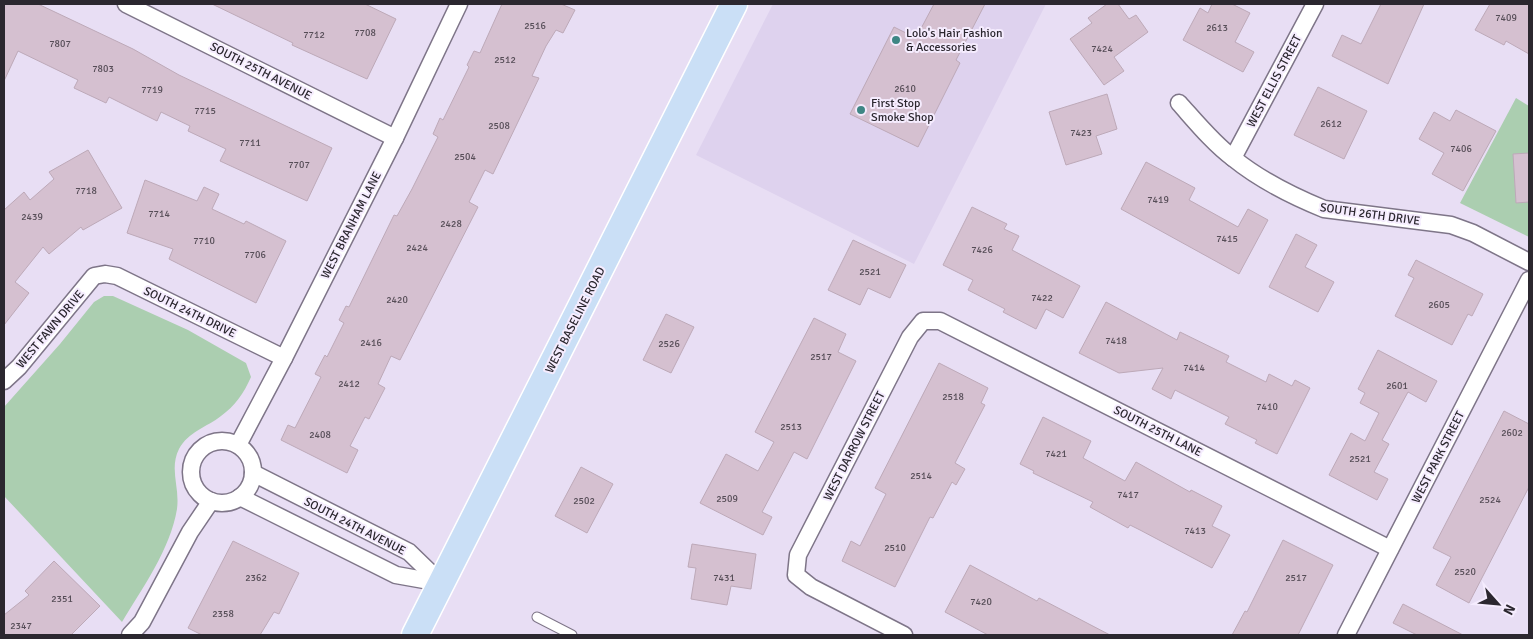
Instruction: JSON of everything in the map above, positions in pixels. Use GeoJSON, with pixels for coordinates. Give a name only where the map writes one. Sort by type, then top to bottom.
{"type":"FeatureCollection","features":[{"type":"Feature","properties":{"kind":"main road","name":"WEST BASELINE ROAD"},"geometry":{"type":"LineString","coordinates":[[415,635],[734,4]]}},
{"type":"Feature","properties":{"kind":"street","name":"SOUTH 25TH AVENUE"},"geometry":{"type":"LineString","coordinates":[[126,4],[395,138]]}},
{"type":"Feature","properties":{"kind":"street","name":"WEST BRANHAM LANE"},"geometry":{"type":"LineString","coordinates":[[238,445],[395,138],[459,4]]}},
{"type":"Feature","properties":{"kind":"street","name":"WEST ELLIS STREET"},"geometry":{"type":"LineString","coordinates":[[1233,158],[1315,4]]}},
{"type":"Feature","properties":{"kind":"street","name":"SOUTH 26TH DRIVE"},"geometry":{"type":"LineString","coordinates":[[1179,103],[1233,158],[1289,194],[1324,209],[1451,225],[1473,233],[1529,262]]}},
{"type":"Feature","properties":{"kind":"street","name":"SOUTH 24TH DRIVE"},"geometry":{"type":"LineString","coordinates":[[94,276],[105,274],[118,276],[284,358]]}},
{"type":"Feature","properties":{"kind":"street","name":"WEST FAWN DRIVE"},"geometry":{"type":"LineString","coordinates":[[4,381],[19,366],[94,276]]}},
{"type":"Feature","properties":{"kind":"street","name":"WEST PARK STREET"},"geometry":{"type":"LineString","coordinates":[[1346,635],[1529,280]]}},
{"type":"Feature","properties":{"kind":"street","name":"SOUTH 25TH LANE"},"geometry":{"type":"LineString","coordinates":[[923,321],[940,321],[1390,549]]}},
{"type":"Feature","properties":{"kind":"street","name":"WEST DARROW STREET"},"geometry":{"type":"LineString","coordinates":[[904,635],[811,587],[796,575],[798,555],[910,337],[923,321]]}},
{"type":"Feature","properties":{"kind":"street"},"geometry":{"type":"LineString","coordinates":[[218,440],[229,441],[238,445],[250,457],[253,473],[249,487],[240,497],[231,502],[211,502],[202,496],[192,483],[190,468],[193,458],[208,443],[218,440]]}},
{"type":"Feature","properties":{"kind":"street","name":"SOUTH 24TH AVENUE"},"geometry":{"type":"LineString","coordinates":[[253,473],[408,552],[441,583]]}},
{"type":"Feature","properties":{"kind":"street","name":"SOUTH 24TH AVENUE"},"geometry":{"type":"LineString","coordinates":[[240,497],[396,575],[441,583]]}},
{"type":"Feature","properties":{"kind":"street"},"geometry":{"type":"LineString","coordinates":[[130,635],[142,622],[190,532],[211,502]]}},
{"type":"Feature","properties":{"kind":"lane"},"geometry":{"type":"LineString","coordinates":[[537,618],[572,635]]}},
{"type":"Feature","properties":{"kind":"shaded area"},"geometry":{"type":"Polygon","coordinates":[[[773,4],[1046,4],[914,264],[696,155],[773,4]]]}},
{"type":"Feature","properties":{"kind":"green space"},"geometry":{"type":"Polygon","coordinates":[[[1516,98],[1529,106],[1529,237],[1460,203],[1516,98]]]}},
{"type":"Feature","properties":{"kind":"green space"},"geometry":{"type":"Polygon","coordinates":[[[104,296],[113,296],[188,330],[246,363],[251,377],[242,394],[231,408],[187,438],[179,449],[175,464],[178,501],[173,524],[155,568],[122,622],[4,496],[4,407],[60,344],[94,302],[104,296]]]}},
{"type":"Feature","properties":{"kind":"building"},"geometry":{"type":"Polygon","coordinates":[[[4,4],[38,4],[133,49],[179,75],[332,148],[307,201],[220,161],[226,149],[188,131],[190,126],[161,112],[157,121],[109,97],[106,103],[74,88],[78,80],[18,51],[4,81],[4,4]]]}},
{"type":"Feature","properties":{"kind":"building"},"geometry":{"type":"Polygon","coordinates":[[[212,4],[365,4],[396,19],[367,79],[292,45],[293,43],[212,4]]]}},
{"type":"Feature","properties":{"kind":"building"},"geometry":{"type":"Polygon","coordinates":[[[502,4],[561,4],[575,10],[563,33],[556,30],[546,46],[532,76],[539,78],[493,174],[485,170],[469,202],[478,207],[400,360],[391,356],[378,384],[385,388],[369,419],[365,417],[350,446],[358,450],[347,473],[281,440],[288,425],[295,428],[321,377],[315,374],[325,355],[327,357],[344,323],[339,320],[346,306],[349,307],[394,215],[397,216],[412,189],[438,137],[433,134],[440,118],[443,120],[469,67],[467,65],[474,51],[480,53],[502,4]]]}},
{"type":"Feature","properties":{"kind":"building"},"geometry":{"type":"Polygon","coordinates":[[[934,4],[985,4],[956,60],[960,63],[918,147],[850,114],[894,27],[916,38],[934,4]]]}},
{"type":"Feature","properties":{"kind":"building"},"geometry":{"type":"Polygon","coordinates":[[[1107,4],[1118,4],[1129,19],[1136,15],[1148,32],[1114,57],[1124,71],[1104,85],[1070,39],[1092,23],[1088,18],[1107,4]]]}},
{"type":"Feature","properties":{"kind":"building"},"geometry":{"type":"Polygon","coordinates":[[[1212,4],[1232,4],[1250,13],[1235,42],[1254,52],[1243,72],[1183,40],[1200,8],[1208,13],[1212,4]]]}},
{"type":"Feature","properties":{"kind":"building"},"geometry":{"type":"Polygon","coordinates":[[[1381,4],[1424,4],[1388,84],[1332,56],[1342,35],[1361,44],[1381,4]]]}},
{"type":"Feature","properties":{"kind":"building"},"geometry":{"type":"Polygon","coordinates":[[[1490,4],[1529,4],[1529,54],[1506,41],[1504,45],[1475,30],[1490,4]]]}},
{"type":"Feature","properties":{"kind":"building"},"geometry":{"type":"Polygon","coordinates":[[[1318,87],[1367,111],[1344,159],[1294,135],[1318,87]]]}},
{"type":"Feature","properties":{"kind":"building"},"geometry":{"type":"Polygon","coordinates":[[[1107,94],[1117,129],[1096,136],[1102,154],[1066,165],[1049,112],[1107,94]]]}},
{"type":"Feature","properties":{"kind":"building"},"geometry":{"type":"Polygon","coordinates":[[[1456,110],[1496,131],[1463,191],[1432,174],[1444,153],[1419,139],[1434,112],[1450,121],[1456,110]]]}},
{"type":"Feature","properties":{"kind":"building"},"geometry":{"type":"Polygon","coordinates":[[[88,150],[122,208],[83,230],[81,227],[49,254],[43,247],[15,282],[29,293],[4,325],[4,210],[24,192],[30,200],[54,179],[49,172],[88,150]]]}},
{"type":"Feature","properties":{"kind":"building"},"geometry":{"type":"Polygon","coordinates":[[[1529,153],[1529,202],[1516,203],[1513,154],[1529,153]]]}},
{"type":"Feature","properties":{"kind":"building"},"geometry":{"type":"Polygon","coordinates":[[[1146,162],[1195,188],[1189,200],[1238,227],[1248,209],[1268,220],[1239,274],[1121,209],[1146,162]]]}},
{"type":"Feature","properties":{"kind":"building"},"geometry":{"type":"Polygon","coordinates":[[[145,180],[197,201],[204,187],[219,194],[212,209],[244,224],[246,221],[286,241],[256,303],[169,259],[173,249],[127,233],[145,180]]]}},
{"type":"Feature","properties":{"kind":"building"},"geometry":{"type":"Polygon","coordinates":[[[972,207],[1007,224],[1004,229],[1019,236],[1012,250],[1080,286],[1063,318],[1046,309],[1036,329],[1003,312],[1005,309],[968,290],[973,280],[943,265],[972,207]]]}},
{"type":"Feature","properties":{"kind":"building"},"geometry":{"type":"Polygon","coordinates":[[[1296,234],[1317,245],[1305,267],[1334,282],[1318,312],[1269,287],[1296,234]]]}},
{"type":"Feature","properties":{"kind":"building"},"geometry":{"type":"Polygon","coordinates":[[[853,240],[906,265],[890,298],[868,288],[860,305],[828,290],[853,240]]]}},
{"type":"Feature","properties":{"kind":"building"},"geometry":{"type":"Polygon","coordinates":[[[1416,260],[1483,294],[1472,316],[1468,314],[1452,345],[1395,316],[1414,278],[1408,275],[1416,260]]]}},
{"type":"Feature","properties":{"kind":"building"},"geometry":{"type":"Polygon","coordinates":[[[1106,302],[1177,340],[1180,332],[1229,356],[1226,362],[1266,382],[1269,374],[1292,386],[1295,380],[1310,388],[1277,454],[1255,443],[1257,440],[1225,424],[1229,417],[1175,390],[1171,399],[1152,389],[1163,368],[1119,373],[1079,353],[1106,302]]]}},
{"type":"Feature","properties":{"kind":"building"},"geometry":{"type":"Polygon","coordinates":[[[666,314],[694,327],[671,373],[643,360],[666,314]]]}},
{"type":"Feature","properties":{"kind":"building"},"geometry":{"type":"Polygon","coordinates":[[[814,318],[846,334],[838,352],[856,361],[807,459],[794,452],[762,512],[772,517],[763,535],[700,503],[726,454],[758,471],[774,442],[755,432],[814,318]]]}},
{"type":"Feature","properties":{"kind":"building"},"geometry":{"type":"Polygon","coordinates":[[[1378,350],[1437,381],[1426,402],[1408,392],[1382,440],[1389,444],[1374,472],[1388,479],[1377,500],[1329,475],[1351,433],[1365,441],[1379,413],[1360,403],[1365,393],[1358,389],[1378,350]]]}},
{"type":"Feature","properties":{"kind":"building"},"geometry":{"type":"Polygon","coordinates":[[[939,363],[988,388],[981,403],[985,405],[955,463],[965,469],[956,485],[952,482],[933,518],[930,517],[895,587],[842,561],[851,541],[860,546],[886,494],[875,488],[939,363]]]}},
{"type":"Feature","properties":{"kind":"building"},"geometry":{"type":"Polygon","coordinates":[[[1504,411],[1529,424],[1529,487],[1469,603],[1436,585],[1451,557],[1433,548],[1504,411]]]}},
{"type":"Feature","properties":{"kind":"building"},"geometry":{"type":"Polygon","coordinates":[[[1043,417],[1091,441],[1083,458],[1125,481],[1136,462],[1190,492],[1191,490],[1222,506],[1212,526],[1230,535],[1212,568],[1130,525],[1128,528],[1090,507],[1093,502],[1033,473],[1034,471],[1020,464],[1043,417]]]}},
{"type":"Feature","properties":{"kind":"building"},"geometry":{"type":"Polygon","coordinates":[[[581,467],[613,484],[587,533],[555,516],[581,467]]]}},
{"type":"Feature","properties":{"kind":"building"},"geometry":{"type":"Polygon","coordinates":[[[1283,540],[1333,565],[1298,635],[1232,635],[1245,611],[1247,612],[1283,540]]]}},
{"type":"Feature","properties":{"kind":"building"},"geometry":{"type":"Polygon","coordinates":[[[233,541],[299,573],[279,614],[274,612],[260,635],[202,635],[188,628],[233,541]]]}},
{"type":"Feature","properties":{"kind":"building"},"geometry":{"type":"Polygon","coordinates":[[[692,544],[756,554],[751,589],[731,586],[727,605],[691,599],[696,568],[688,567],[692,544]]]}},
{"type":"Feature","properties":{"kind":"building"},"geometry":{"type":"Polygon","coordinates":[[[54,561],[100,606],[71,635],[4,635],[4,615],[29,595],[25,591],[54,561]]]}},
{"type":"Feature","properties":{"kind":"building"},"geometry":{"type":"Polygon","coordinates":[[[970,565],[1037,601],[1039,598],[1110,635],[988,635],[945,612],[970,565]]]}},
{"type":"Feature","properties":{"kind":"building"},"geometry":{"type":"Polygon","coordinates":[[[1403,604],[1463,635],[1417,635],[1393,623],[1403,604]]]}},
{"type":"Feature","properties":{"kind":"place","name":"Lolo's Hair Fashion & Accessories"},"geometry":{"type":"Point","coordinates":[896,40]}},
{"type":"Feature","properties":{"kind":"place","name":"First Stop Smoke Shop"},"geometry":{"type":"Point","coordinates":[861,110]}}]}
